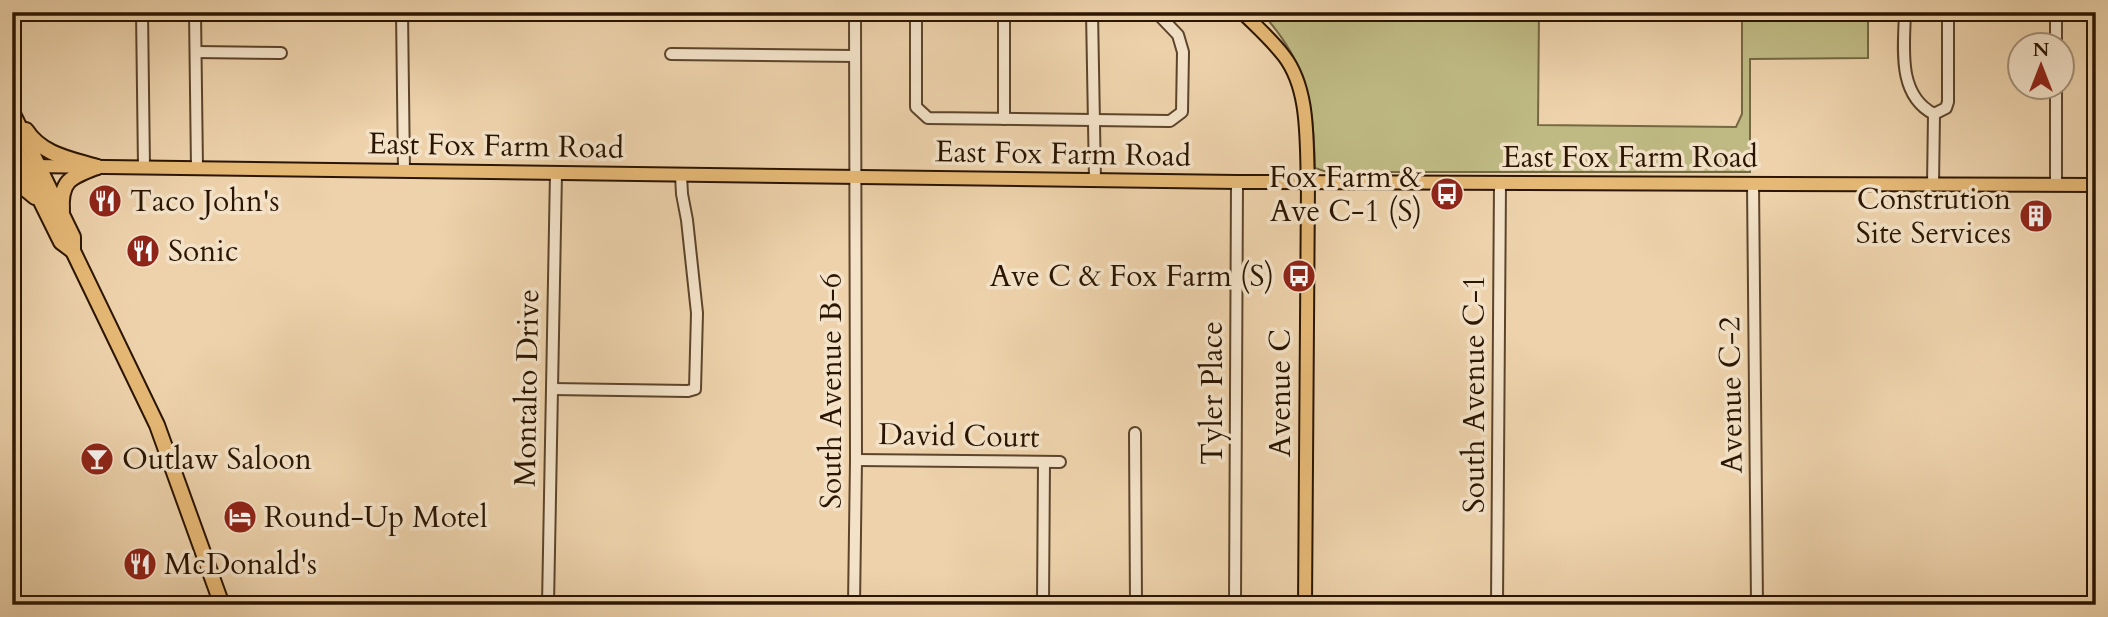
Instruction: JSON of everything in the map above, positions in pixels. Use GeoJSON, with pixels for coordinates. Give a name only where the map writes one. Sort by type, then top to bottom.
{"type":"FeatureCollection","features":[{"type":"Feature","properties":{"kind":"highway"},"geometry":{"type":"LineString","coordinates":[[12,111],[26,166],[61,242],[73,251]]}},
{"type":"Feature","properties":{"kind":"highway"},"geometry":{"type":"LineString","coordinates":[[12,111],[30,137],[52,154],[97,167]]}},
{"type":"Feature","properties":{"kind":"highway"},"geometry":{"type":"LineString","coordinates":[[12,143],[63,217],[73,237],[73,251],[157,425],[222,605]]}},
{"type":"Feature","properties":{"kind":"highway"},"geometry":{"type":"LineString","coordinates":[[63,217],[61,197],[65,183],[97,167]]}},
{"type":"Feature","properties":{"kind":"highway"},"geometry":{"type":"LineString","coordinates":[[12,178],[43,205]]}},
{"type":"Feature","properties":{"kind":"main road","name":"Avenue C"},"geometry":{"type":"LineString","coordinates":[[1242,12],[1284,55],[1293,71],[1305,117],[1308,182],[1305,605]]}},
{"type":"Feature","properties":{"kind":"main road","name":"East Fox Farm Road"},"geometry":{"type":"LineString","coordinates":[[26,166],[1237,182],[2096,185]]}},
{"type":"Feature","properties":{"kind":"street"},"geometry":{"type":"LineString","coordinates":[[142,12],[144,167]]}},
{"type":"Feature","properties":{"kind":"street"},"geometry":{"type":"LineString","coordinates":[[195,12],[197,169]]}},
{"type":"Feature","properties":{"kind":"street"},"geometry":{"type":"LineString","coordinates":[[402,12],[404,171]]}},
{"type":"Feature","properties":{"kind":"street","name":"South Avenue B-6"},"geometry":{"type":"LineString","coordinates":[[854,605],[855,12]]}},
{"type":"Feature","properties":{"kind":"street"},"geometry":{"type":"LineString","coordinates":[[916,12],[916,107],[928,118],[1170,121],[1182,112],[1183,52],[1178,35],[1156,12]]}},
{"type":"Feature","properties":{"kind":"street"},"geometry":{"type":"LineString","coordinates":[[1003,12],[1003,119]]}},
{"type":"Feature","properties":{"kind":"street"},"geometry":{"type":"LineString","coordinates":[[1093,12],[1095,180]]}},
{"type":"Feature","properties":{"kind":"street"},"geometry":{"type":"LineString","coordinates":[[1905,12],[1905,75],[1908,86],[1924,109],[1934,114]]}},
{"type":"Feature","properties":{"kind":"street"},"geometry":{"type":"LineString","coordinates":[[1934,114],[1946,108],[1948,102],[1948,12]]}},
{"type":"Feature","properties":{"kind":"street"},"geometry":{"type":"LineString","coordinates":[[2056,12],[2056,32]]}},
{"type":"Feature","properties":{"kind":"street"},"geometry":{"type":"LineString","coordinates":[[196,52],[281,53]]}},
{"type":"Feature","properties":{"kind":"street"},"geometry":{"type":"LineString","coordinates":[[671,54],[855,56]]}},
{"type":"Feature","properties":{"kind":"street"},"geometry":{"type":"LineString","coordinates":[[2056,102],[2056,185]]}},
{"type":"Feature","properties":{"kind":"street"},"geometry":{"type":"LineString","coordinates":[[1933,185],[1934,114]]}},
{"type":"Feature","properties":{"kind":"street","name":"Montalto Drive"},"geometry":{"type":"LineString","coordinates":[[548,605],[555,173]]}},
{"type":"Feature","properties":{"kind":"street"},"geometry":{"type":"LineString","coordinates":[[552,389],[695,389],[697,313],[681,175]]}},
{"type":"Feature","properties":{"kind":"street","name":"Tyler Place"},"geometry":{"type":"LineString","coordinates":[[1235,605],[1237,182]]}},
{"type":"Feature","properties":{"kind":"street","name":"South Avenue C-1"},"geometry":{"type":"LineString","coordinates":[[1497,605],[1500,183]]}},
{"type":"Feature","properties":{"kind":"street","name":"Avenue C-2"},"geometry":{"type":"LineString","coordinates":[[1752,184],[1757,605]]}},
{"type":"Feature","properties":{"kind":"street"},"geometry":{"type":"LineString","coordinates":[[1135,433],[1136,605]]}},
{"type":"Feature","properties":{"kind":"street","name":"David Court"},"geometry":{"type":"LineString","coordinates":[[856,460],[1060,462]]}},
{"type":"Feature","properties":{"kind":"street"},"geometry":{"type":"LineString","coordinates":[[1043,605],[1044,462]]}},
{"type":"Feature","properties":{"kind":"shaded area"},"geometry":{"type":"Polygon","coordinates":[[[1261,12],[1539,12],[1538,125],[1736,127],[1742,114],[1742,12],[1868,12],[1868,58],[1750,59],[1750,172],[1327,172],[1315,168],[1309,102],[1298,66],[1277,31],[1261,12]]]}},
{"type":"Feature","properties":{"kind":"place","name":"Fox Farm & Ave C-1 (S)"},"geometry":{"type":"Point","coordinates":[1447,194]}},
{"type":"Feature","properties":{"kind":"place","name":"Taco John's"},"geometry":{"type":"Point","coordinates":[105,201]}},
{"type":"Feature","properties":{"kind":"place","name":"Constrution Site Services"},"geometry":{"type":"Point","coordinates":[2036,216]}},
{"type":"Feature","properties":{"kind":"place","name":"Sonic"},"geometry":{"type":"Point","coordinates":[143,251]}},
{"type":"Feature","properties":{"kind":"place","name":"Ave C & Fox Farm (S)"},"geometry":{"type":"Point","coordinates":[1299,276]}},
{"type":"Feature","properties":{"kind":"place","name":"Outlaw Saloon"},"geometry":{"type":"Point","coordinates":[97,459]}},
{"type":"Feature","properties":{"kind":"place","name":"Round-Up Motel"},"geometry":{"type":"Point","coordinates":[240,517]}},
{"type":"Feature","properties":{"kind":"place","name":"McDonald's"},"geometry":{"type":"Point","coordinates":[140,564]}}]}
